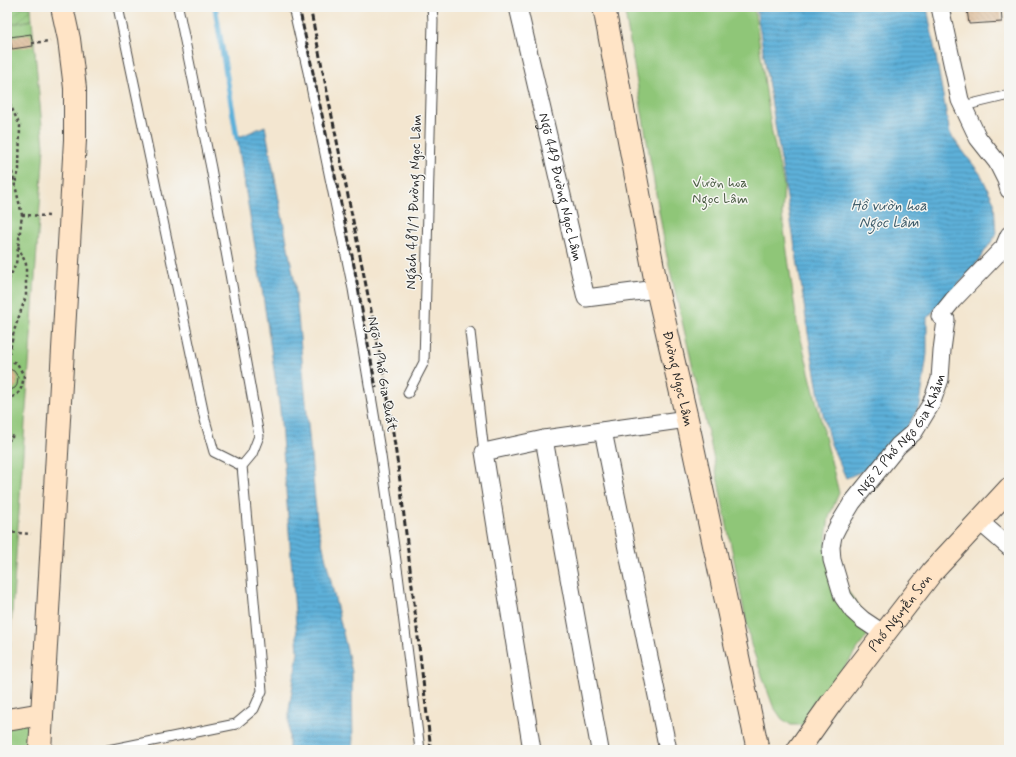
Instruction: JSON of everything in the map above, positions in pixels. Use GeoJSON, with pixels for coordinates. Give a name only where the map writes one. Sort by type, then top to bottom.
{"type":"FeatureCollection","features":[{"type":"Feature","properties":{"kind":"street"},"geometry":{"type":"LineString","coordinates":[[40,750],[75,140],[74,88],[69,39],[62,7]]}},
{"type":"Feature","properties":{"kind":"street","name":"Ngõ 449 Đường Ngọc Lâm"},"geometry":{"type":"LineString","coordinates":[[518,7],[586,298],[656,288]]}},
{"type":"Feature","properties":{"kind":"street","name":"Đường Ngọc Lâm"},"geometry":{"type":"LineString","coordinates":[[604,7],[656,288],[687,419],[759,749]]}},
{"type":"Feature","properties":{"kind":"street"},"geometry":{"type":"LineString","coordinates":[[940,7],[960,100],[978,138],[997,162],[1009,190]]}},
{"type":"Feature","properties":{"kind":"street","name":"Ngõ 2 Phố Ngô Gia Khảm"},"geometry":{"type":"LineString","coordinates":[[884,634],[862,620],[853,611],[844,596],[832,560],[831,547],[833,536],[852,503],[898,446],[914,432],[930,404],[940,379],[946,320],[940,316],[952,300],[1004,247],[1009,235]]}},
{"type":"Feature","properties":{"kind":"street"},"geometry":{"type":"LineString","coordinates":[[532,750],[484,452],[544,439],[687,419]]}},
{"type":"Feature","properties":{"kind":"street"},"geometry":{"type":"LineString","coordinates":[[603,431],[668,750]]}},
{"type":"Feature","properties":{"kind":"street"},"geometry":{"type":"LineString","coordinates":[[544,439],[600,750]]}},
{"type":"Feature","properties":{"kind":"street","name":"Phố Nguyễn Sơn"},"geometry":{"type":"LineString","coordinates":[[798,749],[832,702],[932,572],[1009,489]]}},
{"type":"Feature","properties":{"kind":"street"},"geometry":{"type":"LineString","coordinates":[[979,521],[1008,546]]}},
{"type":"Feature","properties":{"kind":"street"},"geometry":{"type":"LineString","coordinates":[[7,720],[42,714]]}},
{"type":"Feature","properties":{"kind":"lane"},"geometry":{"type":"LineString","coordinates":[[118,7],[205,420],[214,452],[242,466]]}},
{"type":"Feature","properties":{"kind":"lane"},"geometry":{"type":"LineString","coordinates":[[108,750],[236,724],[254,709],[262,691],[242,466],[252,454],[258,436],[210,168],[178,7]]}},
{"type":"Feature","properties":{"kind":"lane","name":"Ngõ 1 Phố Gia Quất"},"geometry":{"type":"LineString","coordinates":[[294,7],[353,289],[383,471],[420,750]]}},
{"type":"Feature","properties":{"kind":"lane","name":"Ngách 481/1 Đường Ngọc Lâm"},"geometry":{"type":"LineString","coordinates":[[408,393],[424,362],[433,21],[432,7]]}},
{"type":"Feature","properties":{"kind":"lane"},"geometry":{"type":"LineString","coordinates":[[963,106],[1009,95]]}},
{"type":"Feature","properties":{"kind":"lane"},"geometry":{"type":"LineString","coordinates":[[470,332],[484,452]]}},
{"type":"Feature","properties":{"kind":"path"},"geometry":{"type":"LineString","coordinates":[[7,46],[11,45]]}},
{"type":"Feature","properties":{"kind":"path"},"geometry":{"type":"LineString","coordinates":[[7,63],[9,65],[12,79],[7,86]]}},
{"type":"Feature","properties":{"kind":"path"},"geometry":{"type":"LineString","coordinates":[[7,98],[20,126],[19,170],[15,185]]}},
{"type":"Feature","properties":{"kind":"path"},"geometry":{"type":"LineString","coordinates":[[7,161],[15,185],[22,215],[16,264],[7,283]]}},
{"type":"Feature","properties":{"kind":"path"},"geometry":{"type":"LineString","coordinates":[[22,215],[50,216]]}},
{"type":"Feature","properties":{"kind":"path"},"geometry":{"type":"LineString","coordinates":[[7,399],[14,397],[21,391],[24,376],[17,363],[7,360],[14,330],[26,296],[26,264],[18,246]]}},
{"type":"Feature","properties":{"kind":"path"},"geometry":{"type":"LineString","coordinates":[[7,431],[13,438],[7,441]]}},
{"type":"Feature","properties":{"kind":"path"},"geometry":{"type":"LineString","coordinates":[[7,532],[31,534]]}},
{"type":"Feature","properties":{"kind":"path"},"geometry":{"type":"LineString","coordinates":[[7,555],[7,566]]}},
{"type":"Feature","properties":{"kind":"path"},"geometry":{"type":"LineString","coordinates":[[7,604],[9,609],[7,626]]}},
{"type":"Feature","properties":{"kind":"green space"},"geometry":{"type":"Polygon","coordinates":[[[7,7],[31,7],[32,20],[7,25],[7,7]]]}},
{"type":"Feature","properties":{"kind":"green space","name":"Vườn hoa Ngọc Lâm"},"geometry":{"type":"Polygon","coordinates":[[[624,7],[754,7],[772,133],[784,186],[782,215],[797,323],[839,493],[829,517],[826,539],[834,573],[874,626],[803,725],[791,725],[782,719],[773,706],[751,645],[711,446],[666,252],[624,7]]]}},
{"type":"Feature","properties":{"kind":"green space"},"geometry":{"type":"Polygon","coordinates":[[[32,20],[44,147],[7,686],[7,25],[32,20]]]}},
{"type":"Feature","properties":{"kind":"green space"},"geometry":{"type":"Polygon","coordinates":[[[42,714],[40,750],[7,750],[7,720],[42,714]]]}},
{"type":"Feature","properties":{"kind":"water","name":"Hồ vườn hoa Ngọc Lâm"},"geometry":{"type":"Polygon","coordinates":[[[756,7],[927,7],[950,134],[981,175],[994,202],[996,235],[972,270],[927,318],[927,354],[920,405],[903,434],[885,454],[868,469],[846,478],[830,442],[820,402],[756,7]]]}},
{"type":"Feature","properties":{"kind":"water"},"geometry":{"type":"Polygon","coordinates":[[[265,126],[295,284],[317,521],[352,672],[353,750],[289,750],[289,710],[298,652],[280,410],[237,138],[265,126]]]}},
{"type":"Feature","properties":{"kind":"building"},"geometry":{"type":"Polygon","coordinates":[[[961,7],[1001,7],[1002,22],[969,24],[967,9],[962,10],[961,7]]]}},
{"type":"Feature","properties":{"kind":"building"},"geometry":{"type":"Polygon","coordinates":[[[31,34],[33,46],[12,49],[10,37],[31,34]]]}},
{"type":"Feature","properties":{"kind":"building"},"geometry":{"type":"Polygon","coordinates":[[[7,368],[14,371],[18,377],[15,388],[8,391],[7,391],[7,368]]]}},
{"type":"Feature","properties":{"kind":"waterway"},"geometry":{"type":"LineString","coordinates":[[215,7],[237,138]]}},
{"type":"Feature","properties":{"kind":"railway"},"geometry":{"type":"LineString","coordinates":[[299,7],[353,260],[376,388]]}},
{"type":"Feature","properties":{"kind":"railway"},"geometry":{"type":"LineString","coordinates":[[310,7],[386,385],[399,473],[431,750]]}}]}
